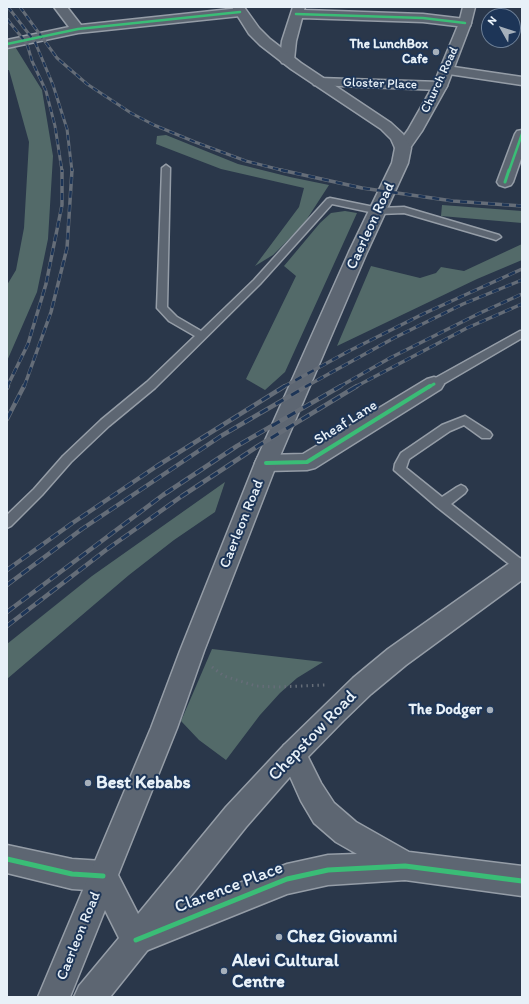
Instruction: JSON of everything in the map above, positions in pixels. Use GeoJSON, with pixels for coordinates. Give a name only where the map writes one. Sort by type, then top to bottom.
{"type":"FeatureCollection","features":[{"type":"Feature","properties":{"kind":"street"},"geometry":{"type":"LineString","coordinates":[[60,7],[78,29]]}},
{"type":"Feature","properties":{"kind":"street","name":"Church Road"},"geometry":{"type":"LineString","coordinates":[[403,148],[415,131],[440,86],[465,23],[469,7]]}},
{"type":"Feature","properties":{"kind":"street"},"geometry":{"type":"LineString","coordinates":[[7,44],[78,29],[239,9],[259,36],[288,60],[386,126],[398,136],[403,148]]}},
{"type":"Feature","properties":{"kind":"street"},"geometry":{"type":"LineString","coordinates":[[288,60],[288,48],[298,10],[423,18],[465,23]]}},
{"type":"Feature","properties":{"kind":"street"},"geometry":{"type":"LineString","coordinates":[[447,70],[522,81]]}},
{"type":"Feature","properties":{"kind":"street","name":"Gloster Place"},"geometry":{"type":"LineString","coordinates":[[320,82],[440,86]]}},
{"type":"Feature","properties":{"kind":"street"},"geometry":{"type":"LineString","coordinates":[[505,182],[522,134]]}},
{"type":"Feature","properties":{"kind":"street","name":"Caerleon Road"},"geometry":{"type":"LineString","coordinates":[[54,997],[164,728],[192,651],[266,463],[358,252],[379,211],[400,163],[403,148]]}},
{"type":"Feature","properties":{"kind":"street","name":"Sheaf Lane"},"geometry":{"type":"LineString","coordinates":[[266,463],[307,462],[434,384]]}},
{"type":"Feature","properties":{"kind":"street","name":"Chepstow Road"},"geometry":{"type":"LineString","coordinates":[[136,940],[236,817],[293,754],[362,686],[397,657],[522,567]]}},
{"type":"Feature","properties":{"kind":"street"},"geometry":{"type":"LineString","coordinates":[[293,754],[311,792],[324,813],[346,832],[405,866],[522,881]]}},
{"type":"Feature","properties":{"kind":"street"},"geometry":{"type":"LineString","coordinates":[[7,859],[72,874],[103,876],[136,940]]}},
{"type":"Feature","properties":{"kind":"street","name":"Clarence Place"},"geometry":{"type":"LineString","coordinates":[[90,997],[136,940],[287,879],[328,870],[405,866]]}},
{"type":"Feature","properties":{"kind":"lane"},"geometry":{"type":"LineString","coordinates":[[166,168],[162,308],[173,319],[202,336]]}},
{"type":"Feature","properties":{"kind":"lane"},"geometry":{"type":"LineString","coordinates":[[7,523],[78,449],[105,423],[151,385],[276,263],[330,201],[379,211],[404,210],[496,237]]}},
{"type":"Feature","properties":{"kind":"lane"},"geometry":{"type":"LineString","coordinates":[[434,384],[520,334],[522,335]]}},
{"type":"Feature","properties":{"kind":"lane"},"geometry":{"type":"LineString","coordinates":[[486,435],[465,420],[446,428],[405,456],[400,470],[522,567]]}},
{"type":"Feature","properties":{"kind":"lane"},"geometry":{"type":"LineString","coordinates":[[442,504],[462,490]]}},
{"type":"Feature","properties":{"kind":"path"},"geometry":{"type":"LineString","coordinates":[[192,651],[224,676],[256,686],[362,686]]}},
{"type":"Feature","properties":{"kind":"green space"},"geometry":{"type":"Polygon","coordinates":[[[14,45],[42,90],[53,156],[48,239],[37,292],[7,361],[7,285],[16,270],[24,228],[29,142],[9,70],[7,70],[7,47],[14,45]]]}},
{"type":"Feature","properties":{"kind":"green space"},"geometry":{"type":"Polygon","coordinates":[[[166,135],[238,164],[329,185],[305,222],[273,255],[255,266],[299,207],[304,188],[221,169],[156,144],[157,136],[166,135]]]}},
{"type":"Feature","properties":{"kind":"green space"},"geometry":{"type":"Polygon","coordinates":[[[442,205],[522,211],[522,223],[441,216],[442,205]]]}},
{"type":"Feature","properties":{"kind":"green space"},"geometry":{"type":"Polygon","coordinates":[[[345,211],[357,213],[285,372],[265,390],[246,379],[296,276],[284,266],[320,223],[331,213],[345,211]]]}},
{"type":"Feature","properties":{"kind":"green space"},"geometry":{"type":"Polygon","coordinates":[[[522,244],[522,260],[477,279],[337,346],[371,266],[420,278],[436,273],[441,267],[464,271],[522,244]]]}},
{"type":"Feature","properties":{"kind":"green space"},"geometry":{"type":"Polygon","coordinates":[[[225,482],[215,512],[174,540],[129,575],[7,679],[7,644],[92,576],[225,482]]]}},
{"type":"Feature","properties":{"kind":"green space"},"geometry":{"type":"Polygon","coordinates":[[[212,649],[323,662],[297,678],[280,693],[260,715],[226,760],[199,740],[181,721],[212,649]]]}},
{"type":"Feature","properties":{"kind":"railway"},"geometry":{"type":"LineString","coordinates":[[8,7],[35,42],[53,85],[67,129],[72,171]]}},
{"type":"Feature","properties":{"kind":"railway"},"geometry":{"type":"LineString","coordinates":[[20,7],[57,58],[87,84],[131,113],[154,125],[195,142],[246,161],[282,170]]}},
{"type":"Feature","properties":{"kind":"railway"},"geometry":{"type":"LineString","coordinates":[[7,19],[27,44],[32,61],[46,91],[55,126],[62,171]]}},
{"type":"Feature","properties":{"kind":"railway"},"geometry":{"type":"LineString","coordinates":[[282,170],[362,188],[453,201],[522,206]]}},
{"type":"Feature","properties":{"kind":"railway"},"geometry":{"type":"LineString","coordinates":[[7,387],[28,344],[46,284],[62,205],[62,171]]}},
{"type":"Feature","properties":{"kind":"railway"},"geometry":{"type":"LineString","coordinates":[[24,387],[51,312],[67,248],[72,171]]}},
{"type":"Feature","properties":{"kind":"railway"},"geometry":{"type":"LineString","coordinates":[[283,387],[349,351],[423,314],[522,269]]}},
{"type":"Feature","properties":{"kind":"railway"},"geometry":{"type":"LineString","coordinates":[[305,387],[394,338],[463,304],[522,280]]}},
{"type":"Feature","properties":{"kind":"railway"},"geometry":{"type":"LineString","coordinates":[[339,387],[390,358],[480,313],[522,294]]}},
{"type":"Feature","properties":{"kind":"railway"},"geometry":{"type":"LineString","coordinates":[[355,387],[467,328],[522,304]]}},
{"type":"Feature","properties":{"kind":"railway"},"geometry":{"type":"LineString","coordinates":[[7,419],[24,386]]}},
{"type":"Feature","properties":{"kind":"railway"},"geometry":{"type":"LineString","coordinates":[[7,570],[71,524],[157,466],[285,386]]}},
{"type":"Feature","properties":{"kind":"railway"},"geometry":{"type":"LineString","coordinates":[[7,585],[82,529],[221,436],[307,386]]}},
{"type":"Feature","properties":{"kind":"railway"},"geometry":{"type":"LineString","coordinates":[[7,612],[163,495],[237,446],[341,386]]}},
{"type":"Feature","properties":{"kind":"railway"},"geometry":{"type":"LineString","coordinates":[[7,626],[106,550],[182,496],[258,446],[357,386]]}},
{"type":"Feature","properties":{"kind":"cycle path"},"geometry":{"type":"LineString","coordinates":[[7,44],[78,29],[240,12]]}},
{"type":"Feature","properties":{"kind":"cycle path"},"geometry":{"type":"LineString","coordinates":[[296,14],[423,18],[465,23]]}},
{"type":"Feature","properties":{"kind":"cycle path"},"geometry":{"type":"LineString","coordinates":[[505,182],[522,134]]}},
{"type":"Feature","properties":{"kind":"cycle path"},"geometry":{"type":"LineString","coordinates":[[266,463],[307,462],[434,384]]}},
{"type":"Feature","properties":{"kind":"cycle path"},"geometry":{"type":"LineString","coordinates":[[7,859],[72,874],[103,876]]}},
{"type":"Feature","properties":{"kind":"cycle path"},"geometry":{"type":"LineString","coordinates":[[136,940],[287,879],[328,870],[405,866],[522,881]]}},
{"type":"Feature","properties":{"kind":"place","name":"The LunchBox Cafe"},"geometry":{"type":"Point","coordinates":[436,52]}},
{"type":"Feature","properties":{"kind":"place","name":"The Dodger"},"geometry":{"type":"Point","coordinates":[490,710]}},
{"type":"Feature","properties":{"kind":"place","name":"Best Kebabs"},"geometry":{"type":"Point","coordinates":[88,783]}},
{"type":"Feature","properties":{"kind":"place","name":"Chez Giovanni"},"geometry":{"type":"Point","coordinates":[279,937]}},
{"type":"Feature","properties":{"kind":"place","name":"Alevi Cultural Centre"},"geometry":{"type":"Point","coordinates":[224,971]}}]}
